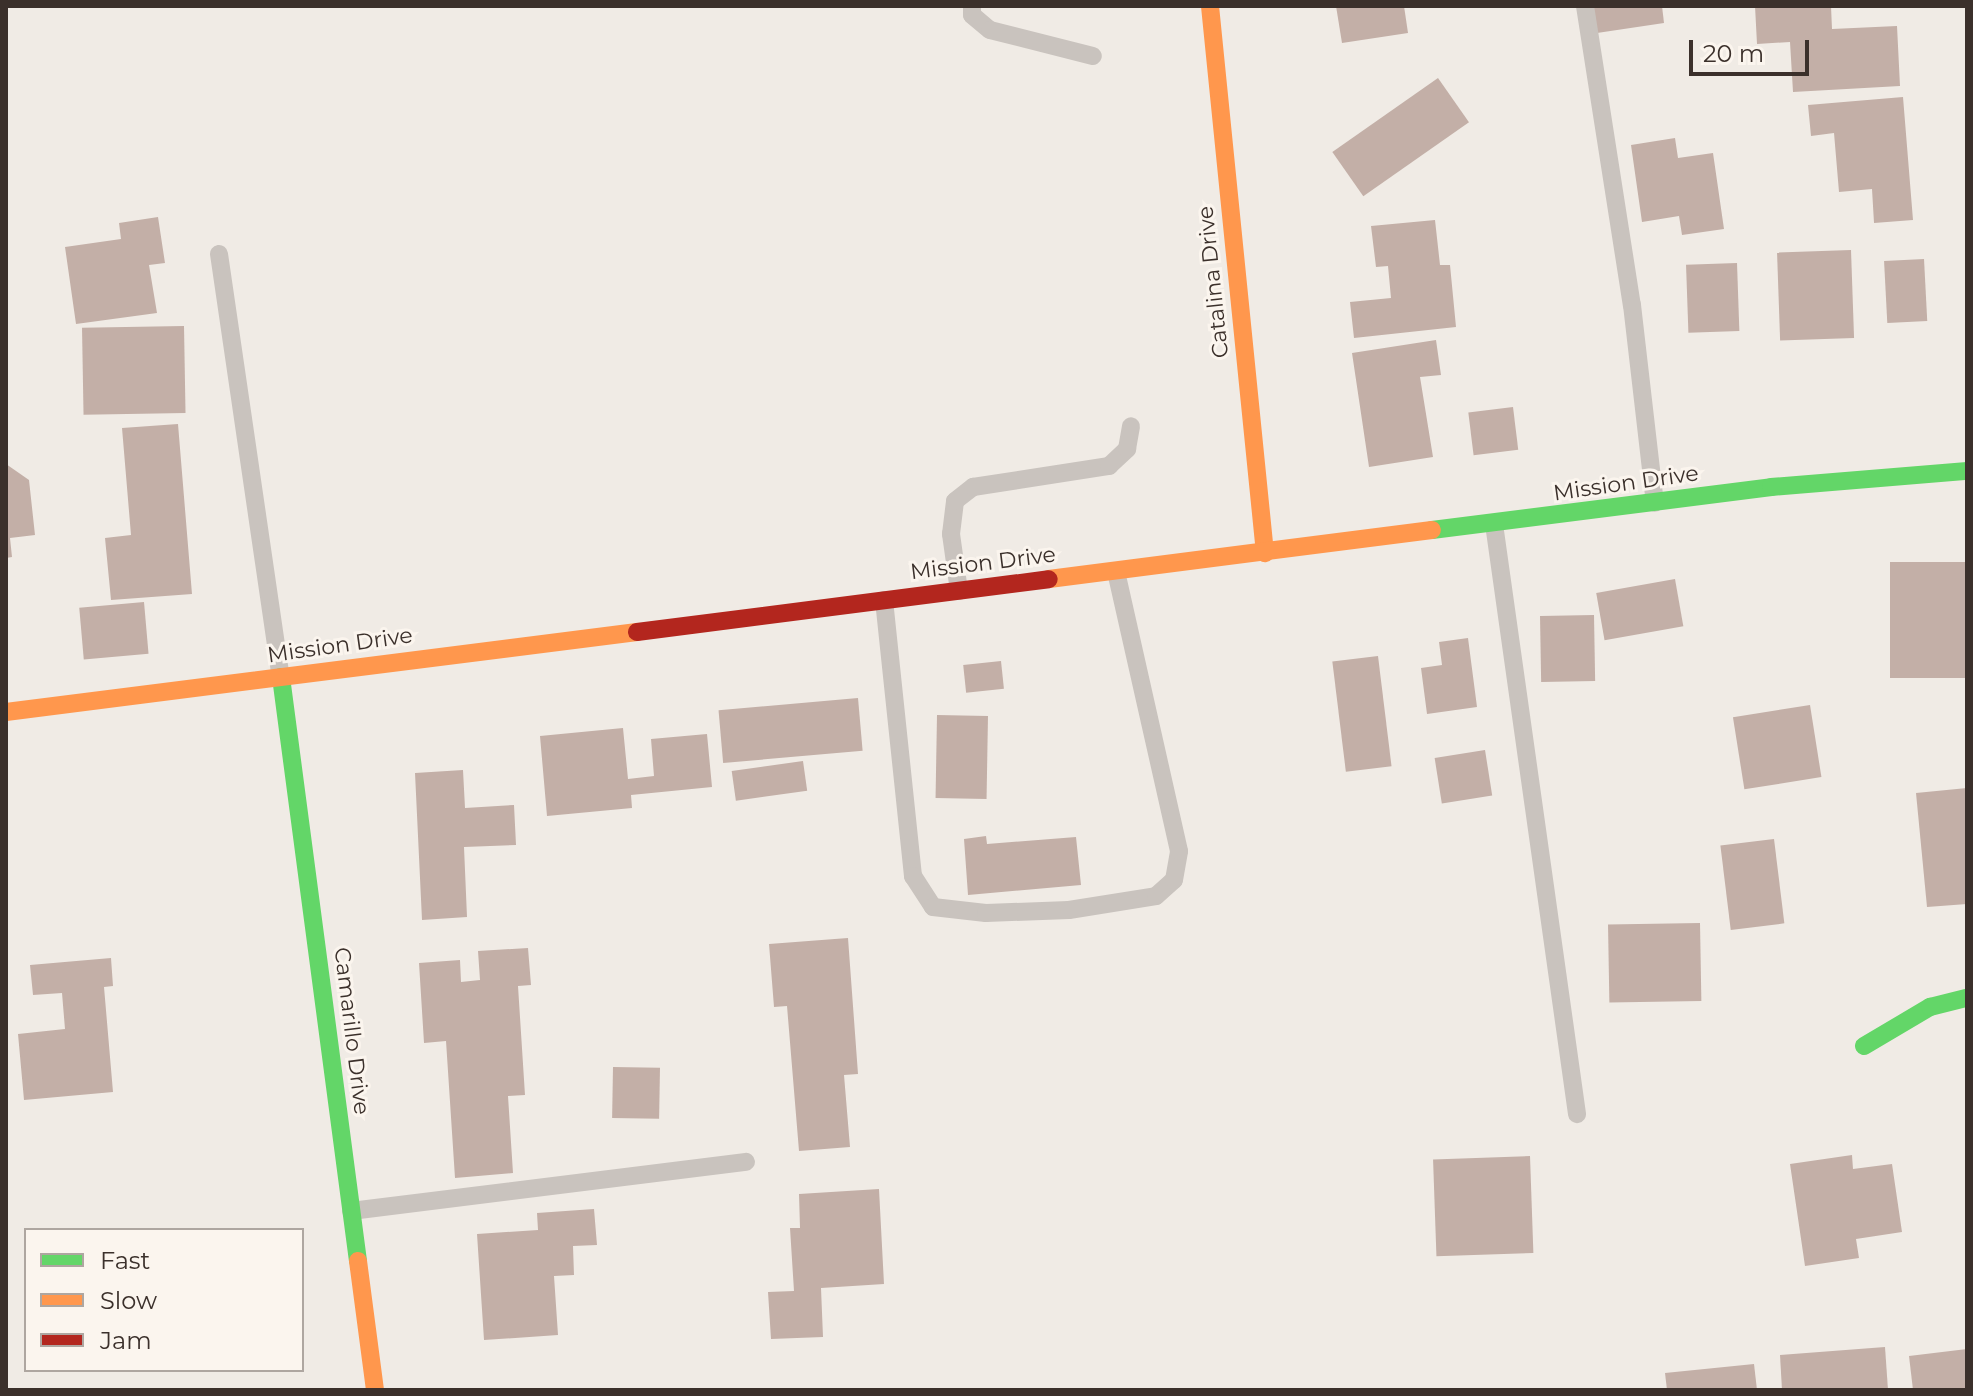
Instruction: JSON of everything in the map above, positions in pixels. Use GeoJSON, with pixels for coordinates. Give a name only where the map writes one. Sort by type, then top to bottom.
{"type":"FeatureCollection","features":[{"type":"Feature","properties":{"kind":"street","name":"Catalina Drive"},"geometry":{"type":"LineString","coordinates":[[1210,6],[1265,553]]}},
{"type":"Feature","properties":{"kind":"street","name":"Mission Drive"},"geometry":{"type":"LineString","coordinates":[[6,712],[1771,487],[1967,471]]}},
{"type":"Feature","properties":{"kind":"street","name":"Camarillo Drive"},"geometry":{"type":"LineString","coordinates":[[281,677],[375,1390]]}},
{"type":"Feature","properties":{"kind":"street"},"geometry":{"type":"LineString","coordinates":[[1864,1046],[1930,1007],[1967,998]]}},
{"type":"Feature","properties":{"kind":"lane"},"geometry":{"type":"LineString","coordinates":[[972,6],[972,15],[990,30],[1093,56]]}},
{"type":"Feature","properties":{"kind":"lane"},"geometry":{"type":"LineString","coordinates":[[1585,6],[1632,305],[1655,503]]}},
{"type":"Feature","properties":{"kind":"lane"},"geometry":{"type":"LineString","coordinates":[[219,254],[281,677]]}},
{"type":"Feature","properties":{"kind":"lane"},"geometry":{"type":"LineString","coordinates":[[959,591],[951,534],[955,501],[973,487],[1109,466],[1127,449],[1131,426]]}},
{"type":"Feature","properties":{"kind":"lane"},"geometry":{"type":"LineString","coordinates":[[1494,524],[1577,1114]]}},
{"type":"Feature","properties":{"kind":"lane"},"geometry":{"type":"LineString","coordinates":[[884,600],[913,876],[933,907],[986,913],[1069,910],[1156,896],[1174,880],[1179,851],[1116,571]]}},
{"type":"Feature","properties":{"kind":"lane"},"geometry":{"type":"LineString","coordinates":[[351,1211],[746,1162]]}},
{"type":"Feature","properties":{"kind":"building"},"geometry":{"type":"Polygon","coordinates":[[[1336,6],[1404,6],[1408,33],[1342,43],[1336,6]]]}},
{"type":"Feature","properties":{"kind":"building"},"geometry":{"type":"Polygon","coordinates":[[[1593,6],[1662,6],[1664,23],[1597,33],[1593,6]]]}},
{"type":"Feature","properties":{"kind":"building"},"geometry":{"type":"Polygon","coordinates":[[[1755,6],[1831,6],[1832,29],[1897,26],[1900,86],[1793,92],[1790,42],[1757,44],[1755,6]]]}},
{"type":"Feature","properties":{"kind":"building"},"geometry":{"type":"Polygon","coordinates":[[[1438,78],[1469,122],[1363,196],[1332,152],[1438,78]]]}},
{"type":"Feature","properties":{"kind":"building"},"geometry":{"type":"Polygon","coordinates":[[[1903,97],[1913,220],[1874,223],[1872,189],[1839,192],[1834,133],[1811,136],[1808,105],[1903,97]]]}},
{"type":"Feature","properties":{"kind":"building"},"geometry":{"type":"Polygon","coordinates":[[[1675,138],[1678,158],[1713,153],[1724,229],[1682,235],[1679,216],[1642,222],[1631,145],[1675,138]]]}},
{"type":"Feature","properties":{"kind":"building"},"geometry":{"type":"Polygon","coordinates":[[[158,217],[165,263],[149,265],[157,313],[76,324],[65,247],[121,239],[119,223],[158,217]]]}},
{"type":"Feature","properties":{"kind":"building"},"geometry":{"type":"Polygon","coordinates":[[[1435,220],[1440,265],[1450,265],[1456,327],[1354,338],[1350,302],[1391,298],[1388,266],[1376,267],[1371,226],[1435,220]]]}},
{"type":"Feature","properties":{"kind":"building"},"geometry":{"type":"Polygon","coordinates":[[[1851,250],[1854,338],[1780,341],[1777,253],[1851,250]]]}},
{"type":"Feature","properties":{"kind":"building"},"geometry":{"type":"Polygon","coordinates":[[[1924,259],[1927,321],[1887,323],[1884,261],[1924,259]]]}},
{"type":"Feature","properties":{"kind":"building"},"geometry":{"type":"Polygon","coordinates":[[[1737,263],[1739,331],[1688,333],[1686,265],[1737,263]]]}},
{"type":"Feature","properties":{"kind":"building"},"geometry":{"type":"Polygon","coordinates":[[[184,326],[186,413],[84,415],[82,328],[184,326]]]}},
{"type":"Feature","properties":{"kind":"building"},"geometry":{"type":"Polygon","coordinates":[[[1436,340],[1441,375],[1420,377],[1433,457],[1369,467],[1352,353],[1436,340]]]}},
{"type":"Feature","properties":{"kind":"building"},"geometry":{"type":"Polygon","coordinates":[[[1513,407],[1518,450],[1474,455],[1468,412],[1513,407]]]}},
{"type":"Feature","properties":{"kind":"building"},"geometry":{"type":"Polygon","coordinates":[[[178,424],[192,594],[111,600],[105,538],[131,535],[122,428],[178,424]]]}},
{"type":"Feature","properties":{"kind":"building"},"geometry":{"type":"Polygon","coordinates":[[[6,464],[29,480],[35,535],[10,538],[12,557],[6,558],[6,464]]]}},
{"type":"Feature","properties":{"kind":"building"},"geometry":{"type":"Polygon","coordinates":[[[1890,562],[1967,562],[1967,678],[1890,678],[1890,562]]]}},
{"type":"Feature","properties":{"kind":"building"},"geometry":{"type":"Polygon","coordinates":[[[1675,579],[1683,626],[1605,640],[1596,593],[1675,579]]]}},
{"type":"Feature","properties":{"kind":"building"},"geometry":{"type":"Polygon","coordinates":[[[144,602],[149,654],[84,659],[79,608],[144,602]]]}},
{"type":"Feature","properties":{"kind":"building"},"geometry":{"type":"Polygon","coordinates":[[[1594,615],[1595,681],[1541,682],[1540,616],[1594,615]]]}},
{"type":"Feature","properties":{"kind":"building"},"geometry":{"type":"Polygon","coordinates":[[[1468,638],[1477,707],[1427,714],[1421,668],[1442,665],[1439,642],[1468,638]]]}},
{"type":"Feature","properties":{"kind":"building"},"geometry":{"type":"Polygon","coordinates":[[[1378,656],[1392,766],[1346,772],[1332,662],[1378,656]]]}},
{"type":"Feature","properties":{"kind":"building"},"geometry":{"type":"Polygon","coordinates":[[[1001,661],[1004,689],[966,693],[963,665],[1001,661]]]}},
{"type":"Feature","properties":{"kind":"building"},"geometry":{"type":"Polygon","coordinates":[[[858,698],[863,751],[723,763],[719,710],[858,698]]]}},
{"type":"Feature","properties":{"kind":"building"},"geometry":{"type":"Polygon","coordinates":[[[1810,705],[1821,777],[1744,789],[1733,717],[1810,705]]]}},
{"type":"Feature","properties":{"kind":"building"},"geometry":{"type":"Polygon","coordinates":[[[937,715],[988,716],[987,799],[936,798],[937,715]]]}},
{"type":"Feature","properties":{"kind":"building"},"geometry":{"type":"Polygon","coordinates":[[[623,728],[628,779],[654,776],[651,739],[707,734],[712,787],[631,795],[632,808],[547,816],[540,736],[623,728]]]}},
{"type":"Feature","properties":{"kind":"building"},"geometry":{"type":"Polygon","coordinates":[[[1485,750],[1492,795],[1442,803],[1435,758],[1485,750]]]}},
{"type":"Feature","properties":{"kind":"building"},"geometry":{"type":"Polygon","coordinates":[[[803,761],[807,791],[736,801],[732,771],[803,761]]]}},
{"type":"Feature","properties":{"kind":"building"},"geometry":{"type":"Polygon","coordinates":[[[463,770],[465,808],[514,805],[516,845],[464,847],[467,917],[422,920],[415,773],[463,770]]]}},
{"type":"Feature","properties":{"kind":"building"},"geometry":{"type":"Polygon","coordinates":[[[1967,788],[1967,904],[1927,907],[1916,793],[1967,788]]]}},
{"type":"Feature","properties":{"kind":"building"},"geometry":{"type":"Polygon","coordinates":[[[986,836],[987,844],[1076,837],[1081,885],[968,895],[964,839],[986,836]]]}},
{"type":"Feature","properties":{"kind":"building"},"geometry":{"type":"Polygon","coordinates":[[[1774,839],[1784,923],[1731,930],[1720,846],[1774,839]]]}},
{"type":"Feature","properties":{"kind":"building"},"geometry":{"type":"Polygon","coordinates":[[[1700,923],[1701,1001],[1609,1003],[1608,925],[1700,923]]]}},
{"type":"Feature","properties":{"kind":"building"},"geometry":{"type":"Polygon","coordinates":[[[848,938],[858,1074],[844,1075],[850,1147],[799,1151],[787,1006],[774,1007],[769,944],[848,938]]]}},
{"type":"Feature","properties":{"kind":"building"},"geometry":{"type":"Polygon","coordinates":[[[528,948],[531,985],[518,986],[525,1095],[508,1096],[513,1173],[455,1178],[446,1041],[424,1043],[419,963],[460,960],[461,982],[480,980],[478,951],[528,948]]]}},
{"type":"Feature","properties":{"kind":"building"},"geometry":{"type":"Polygon","coordinates":[[[111,958],[113,986],[104,987],[113,1092],[24,1100],[18,1034],[65,1029],[62,993],[33,995],[30,965],[111,958]]]}},
{"type":"Feature","properties":{"kind":"building"},"geometry":{"type":"Polygon","coordinates":[[[613,1067],[660,1068],[659,1119],[612,1118],[613,1067]]]}},
{"type":"Feature","properties":{"kind":"building"},"geometry":{"type":"Polygon","coordinates":[[[1852,1155],[1853,1169],[1892,1164],[1902,1232],[1856,1239],[1859,1258],[1805,1266],[1790,1164],[1852,1155]]]}},
{"type":"Feature","properties":{"kind":"building"},"geometry":{"type":"Polygon","coordinates":[[[1530,1156],[1533,1253],[1436,1256],[1433,1159],[1530,1156]]]}},
{"type":"Feature","properties":{"kind":"building"},"geometry":{"type":"Polygon","coordinates":[[[879,1189],[884,1284],[821,1288],[823,1337],[771,1339],[768,1292],[794,1291],[790,1228],[800,1228],[799,1194],[879,1189]]]}},
{"type":"Feature","properties":{"kind":"building"},"geometry":{"type":"Polygon","coordinates":[[[594,1209],[597,1245],[573,1246],[574,1275],[554,1276],[558,1335],[484,1340],[477,1234],[538,1230],[537,1213],[594,1209]]]}},
{"type":"Feature","properties":{"kind":"building"},"geometry":{"type":"Polygon","coordinates":[[[1885,1347],[1888,1390],[1782,1390],[1780,1355],[1885,1347]]]}},
{"type":"Feature","properties":{"kind":"building"},"geometry":{"type":"Polygon","coordinates":[[[1967,1349],[1967,1390],[1913,1390],[1909,1356],[1967,1349]]]}},
{"type":"Feature","properties":{"kind":"building"},"geometry":{"type":"Polygon","coordinates":[[[1754,1364],[1757,1390],[1667,1390],[1665,1373],[1754,1364]]]}},
{"type":"Feature","properties":{"kind":"traffic: fast"},"geometry":{"type":"LineString","coordinates":[[1432,530],[1771,487],[1967,471]]}},
{"type":"Feature","properties":{"kind":"traffic: fast"},"geometry":{"type":"LineString","coordinates":[[281,677],[358,1261]]}},
{"type":"Feature","properties":{"kind":"traffic: fast"},"geometry":{"type":"LineString","coordinates":[[1864,1046],[1930,1007],[1967,998]]}},
{"type":"Feature","properties":{"kind":"traffic: slow"},"geometry":{"type":"LineString","coordinates":[[1210,6],[1265,553]]}},
{"type":"Feature","properties":{"kind":"traffic: slow"},"geometry":{"type":"LineString","coordinates":[[1049,579],[1432,530]]}},
{"type":"Feature","properties":{"kind":"traffic: slow"},"geometry":{"type":"LineString","coordinates":[[6,712],[637,632]]}},
{"type":"Feature","properties":{"kind":"traffic: slow"},"geometry":{"type":"LineString","coordinates":[[358,1261],[375,1390]]}},
{"type":"Feature","properties":{"kind":"traffic: jam"},"geometry":{"type":"LineString","coordinates":[[637,632],[1049,579]]}}]}
